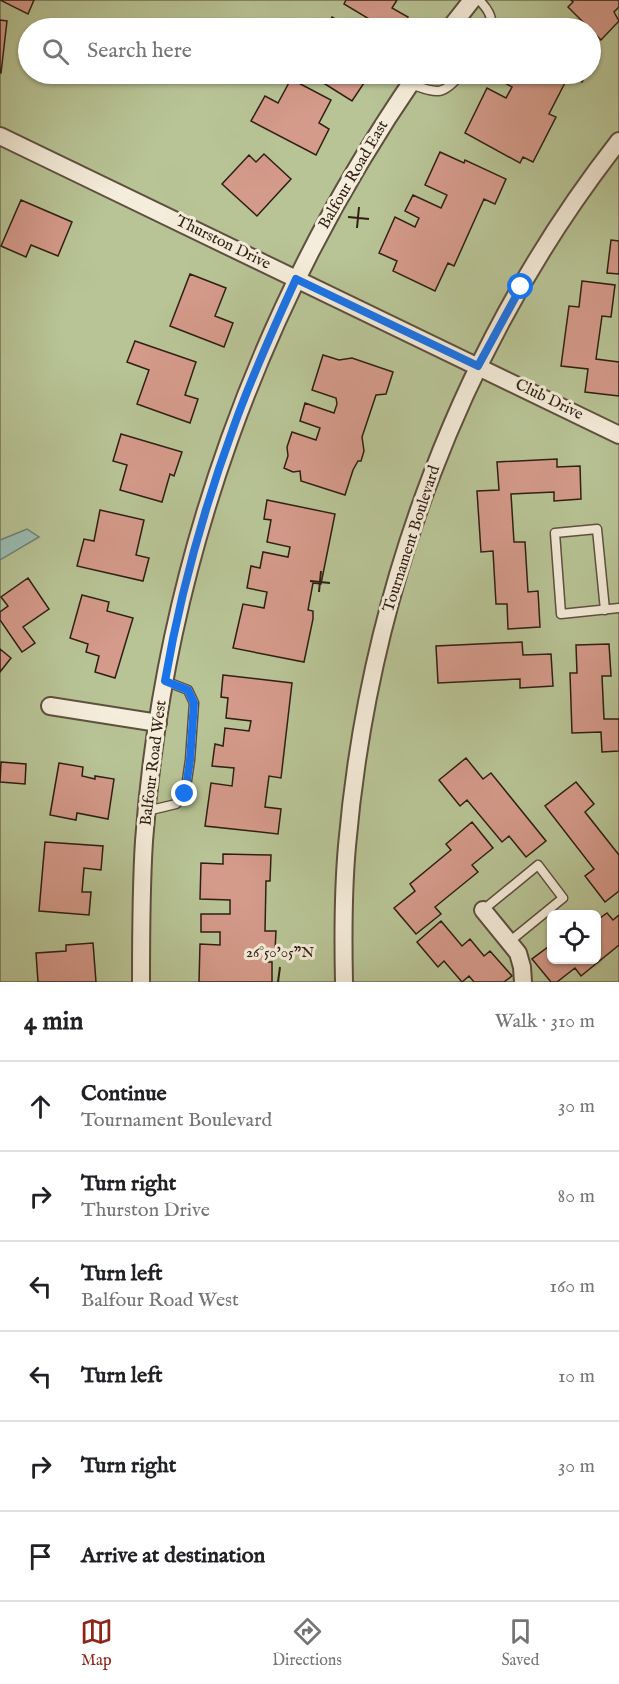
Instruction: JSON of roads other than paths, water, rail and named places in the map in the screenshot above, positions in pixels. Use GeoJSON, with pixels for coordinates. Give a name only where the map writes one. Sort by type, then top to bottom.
{"type":"FeatureCollection","features":[{"type":"Feature","properties":{"kind":"street"},"geometry":{"type":"LineString","coordinates":[[458,18],[472,0]]}},
{"type":"Feature","properties":{"kind":"street","name":"Balfour Road East"},"geometry":{"type":"LineString","coordinates":[[296,279],[351,177],[411,84]]}},
{"type":"Feature","properties":{"kind":"street","name":"Thurston Drive"},"geometry":{"type":"LineString","coordinates":[[0,136],[478,366]]}},
{"type":"Feature","properties":{"kind":"street","name":"Tournament Boulevard"},"geometry":{"type":"LineString","coordinates":[[344,982],[343,921],[347,847],[355,773],[376,656],[398,574],[421,503],[478,366],[521,287],[554,232],[596,170],[619,141]]}},
{"type":"Feature","properties":{"kind":"street","name":"Balfour Road West"},"geometry":{"type":"LineString","coordinates":[[141,982],[141,921],[147,811],[165,681],[187,578],[208,501],[238,415],[263,351],[296,279]]}},
{"type":"Feature","properties":{"kind":"street","name":"Club Drive"},"geometry":{"type":"LineString","coordinates":[[478,366],[619,435]]}},
{"type":"Feature","properties":{"kind":"street"},"geometry":{"type":"LineString","coordinates":[[50,706],[158,723]]}},
{"type":"Feature","properties":{"kind":"street"},"geometry":{"type":"LineString","coordinates":[[483,910],[518,953],[523,982]]}},
{"type":"Feature","properties":{"kind":"lane"},"geometry":{"type":"LineString","coordinates":[[479,0],[492,18]]}},
{"type":"Feature","properties":{"kind":"lane"},"geometry":{"type":"LineString","coordinates":[[421,84],[433,92],[446,90],[452,84]]}},
{"type":"Feature","properties":{"kind":"lane"},"geometry":{"type":"LineString","coordinates":[[605,610],[597,529],[555,533],[561,614],[619,609]]}},
{"type":"Feature","properties":{"kind":"lane"},"geometry":{"type":"LineString","coordinates":[[147,811],[176,804],[185,794],[190,760],[194,703],[188,690],[165,681]]}},
{"type":"Feature","properties":{"kind":"lane"},"geometry":{"type":"LineString","coordinates":[[483,910],[538,865],[563,898],[508,942]]}},
{"type":"Feature","properties":{"kind":"water"},"geometry":{"type":"Polygon","coordinates":[[[27,529],[39,537],[0,560],[0,540],[27,529]]]}}]}
